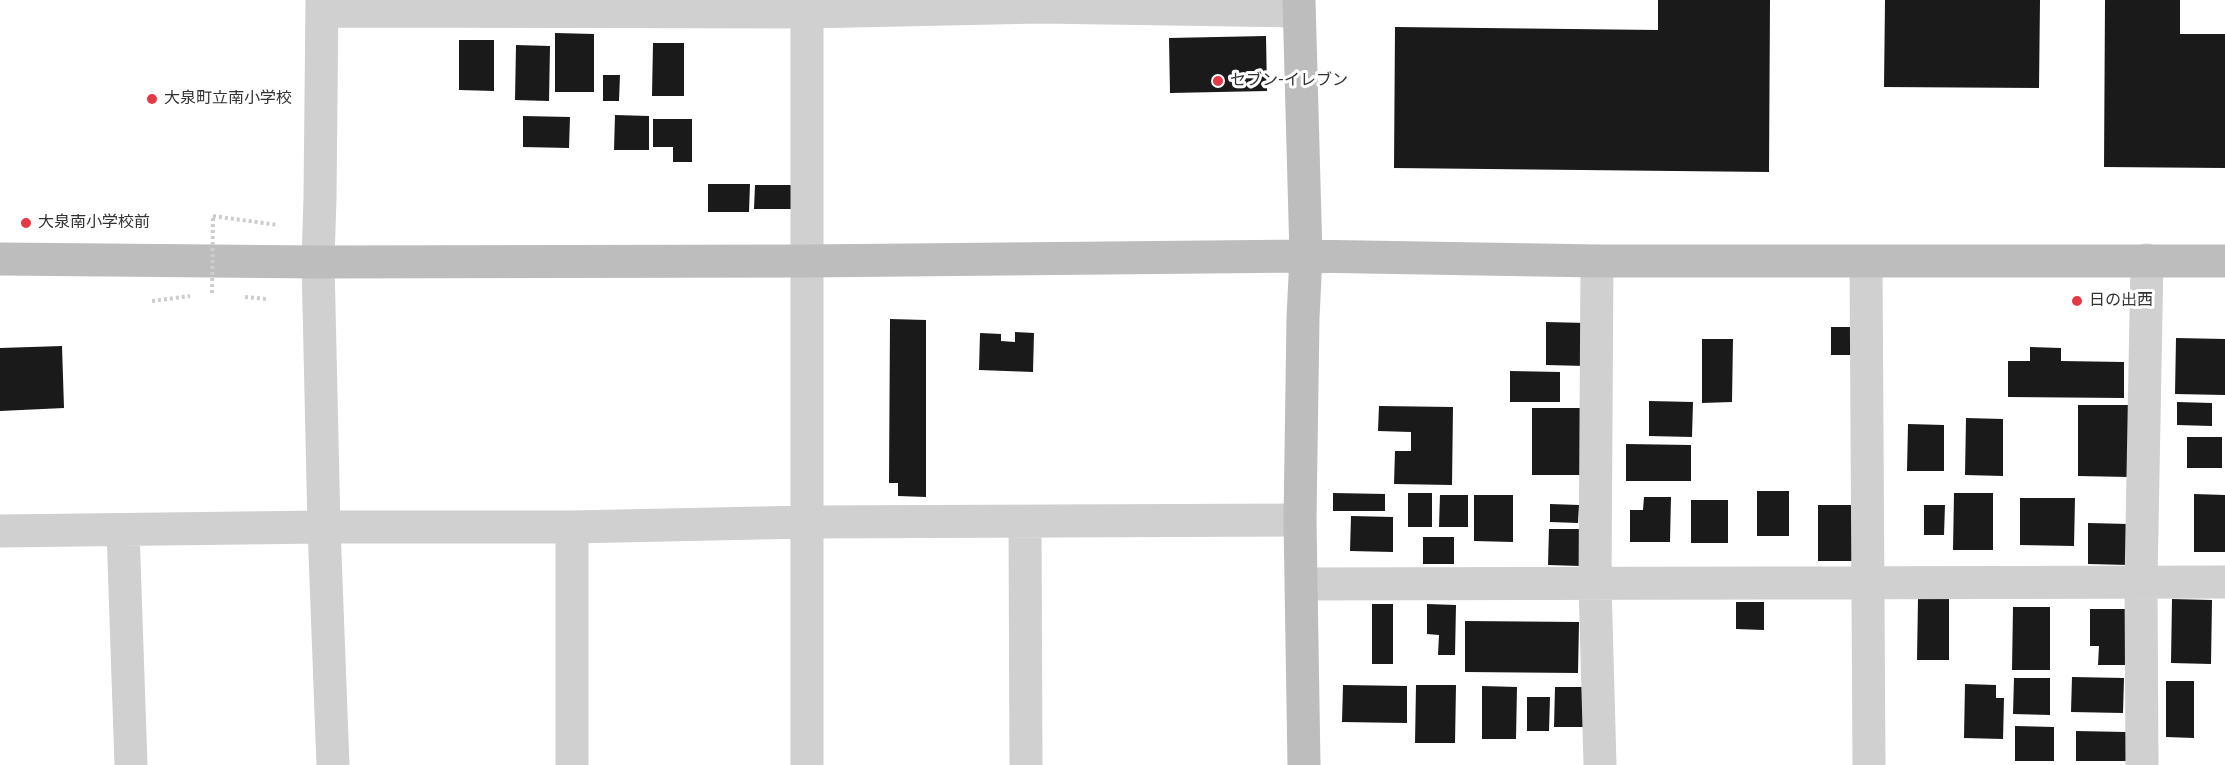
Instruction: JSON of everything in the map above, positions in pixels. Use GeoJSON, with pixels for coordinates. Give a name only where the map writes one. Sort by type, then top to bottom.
{"type":"FeatureCollection","features":[{"type":"Feature","properties":{"kind":"street"},"geometry":{"type":"LineString","coordinates":[[333,765],[324,527],[318,262],[322,6],[807,6],[1040,3],[1299,5],[1306,256],[1300,520],[1304,765]]}},
{"type":"Feature","properties":{"kind":"street"},"geometry":{"type":"LineString","coordinates":[[807,6],[807,765]]}},
{"type":"Feature","properties":{"kind":"street"},"geometry":{"type":"LineString","coordinates":[[0,259],[318,262],[806,261],[1306,256],[1597,261],[2225,261]]}},
{"type":"Feature","properties":{"kind":"street"},"geometry":{"type":"LineString","coordinates":[[2142,765],[2141,582],[2146,260]]}},
{"type":"Feature","properties":{"kind":"street"},"geometry":{"type":"LineString","coordinates":[[1597,261],[1595,583],[1600,765]]}},
{"type":"Feature","properties":{"kind":"street"},"geometry":{"type":"LineString","coordinates":[[1866,262],[1869,765]]}},
{"type":"Feature","properties":{"kind":"street"},"geometry":{"type":"LineString","coordinates":[[0,531],[572,527],[807,522],[1300,520]]}},
{"type":"Feature","properties":{"kind":"street"},"geometry":{"type":"LineString","coordinates":[[1025,522],[1026,765]]}},
{"type":"Feature","properties":{"kind":"street"},"geometry":{"type":"LineString","coordinates":[[572,527],[572,765]]}},
{"type":"Feature","properties":{"kind":"street"},"geometry":{"type":"LineString","coordinates":[[123,530],[131,765]]}},
{"type":"Feature","properties":{"kind":"street"},"geometry":{"type":"LineString","coordinates":[[1302,584],[2225,582]]}},
{"type":"Feature","properties":{"kind":"path"},"geometry":{"type":"LineString","coordinates":[[212,293],[213,216],[278,225]]}},
{"type":"Feature","properties":{"kind":"building"},"geometry":{"type":"Polygon","coordinates":[[[1658,0],[1770,0],[1769,172],[1394,168],[1395,27],[1658,30],[1658,0]]]}},
{"type":"Feature","properties":{"kind":"building"},"geometry":{"type":"Polygon","coordinates":[[[1885,0],[2040,0],[2039,88],[1884,87],[1885,0]]]}},
{"type":"Feature","properties":{"kind":"building"},"geometry":{"type":"Polygon","coordinates":[[[2105,0],[2180,0],[2180,34],[2225,34],[2225,168],[2104,167],[2105,0]]]}},
{"type":"Feature","properties":{"kind":"building"},"geometry":{"type":"Polygon","coordinates":[[[555,33],[594,34],[594,92],[555,92],[555,33]]]}},
{"type":"Feature","properties":{"kind":"building"},"geometry":{"type":"Polygon","coordinates":[[[1266,36],[1267,91],[1170,93],[1169,38],[1266,36]]]}},
{"type":"Feature","properties":{"kind":"building"},"geometry":{"type":"Polygon","coordinates":[[[459,40],[494,40],[494,91],[459,90],[459,40]]]}},
{"type":"Feature","properties":{"kind":"building"},"geometry":{"type":"Polygon","coordinates":[[[653,43],[684,43],[684,96],[652,96],[653,43]]]}},
{"type":"Feature","properties":{"kind":"building"},"geometry":{"type":"Polygon","coordinates":[[[516,45],[550,46],[549,101],[515,100],[516,45]]]}},
{"type":"Feature","properties":{"kind":"building"},"geometry":{"type":"Polygon","coordinates":[[[603,75],[620,75],[619,101],[603,101],[603,75]]]}},
{"type":"Feature","properties":{"kind":"building"},"geometry":{"type":"Polygon","coordinates":[[[615,115],[649,116],[649,150],[614,150],[615,115]]]}},
{"type":"Feature","properties":{"kind":"building"},"geometry":{"type":"Polygon","coordinates":[[[523,116],[570,117],[569,148],[523,147],[523,116]]]}},
{"type":"Feature","properties":{"kind":"building"},"geometry":{"type":"Polygon","coordinates":[[[653,119],[692,119],[692,162],[673,162],[673,147],[653,147],[653,119]]]}},
{"type":"Feature","properties":{"kind":"building"},"geometry":{"type":"Polygon","coordinates":[[[708,184],[750,184],[749,212],[708,212],[708,184]]]}},
{"type":"Feature","properties":{"kind":"building"},"geometry":{"type":"Polygon","coordinates":[[[755,185],[793,185],[792,209],[754,209],[755,185]]]}},
{"type":"Feature","properties":{"kind":"building"},"geometry":{"type":"Polygon","coordinates":[[[890,319],[926,320],[926,497],[898,496],[898,483],[889,483],[890,319]]]}},
{"type":"Feature","properties":{"kind":"building"},"geometry":{"type":"Polygon","coordinates":[[[1546,322],[1587,323],[1586,366],[1546,365],[1546,322]]]}},
{"type":"Feature","properties":{"kind":"building"},"geometry":{"type":"Polygon","coordinates":[[[1831,327],[1851,327],[1851,355],[1831,355],[1831,327]]]}},
{"type":"Feature","properties":{"kind":"building"},"geometry":{"type":"Polygon","coordinates":[[[1015,332],[1034,333],[1033,372],[979,370],[980,333],[1001,334],[1001,341],[1015,342],[1015,332]]]}},
{"type":"Feature","properties":{"kind":"building"},"geometry":{"type":"Polygon","coordinates":[[[2176,338],[2225,339],[2225,395],[2175,394],[2176,338]]]}},
{"type":"Feature","properties":{"kind":"building"},"geometry":{"type":"Polygon","coordinates":[[[1702,339],[1733,339],[1732,402],[1702,403],[1702,339]]]}},
{"type":"Feature","properties":{"kind":"building"},"geometry":{"type":"Polygon","coordinates":[[[62,346],[64,408],[0,411],[0,348],[62,346]]]}},
{"type":"Feature","properties":{"kind":"building"},"geometry":{"type":"Polygon","coordinates":[[[2030,347],[2061,348],[2061,361],[2124,362],[2124,398],[2008,397],[2008,361],[2030,361],[2030,347]]]}},
{"type":"Feature","properties":{"kind":"building"},"geometry":{"type":"Polygon","coordinates":[[[1510,371],[1560,372],[1560,402],[1510,402],[1510,371]]]}},
{"type":"Feature","properties":{"kind":"building"},"geometry":{"type":"Polygon","coordinates":[[[1649,401],[1693,402],[1692,437],[1649,436],[1649,401]]]}},
{"type":"Feature","properties":{"kind":"building"},"geometry":{"type":"Polygon","coordinates":[[[2177,402],[2212,403],[2212,426],[2177,425],[2177,402]]]}},
{"type":"Feature","properties":{"kind":"building"},"geometry":{"type":"Polygon","coordinates":[[[2078,405],[2129,405],[2129,477],[2078,476],[2078,405]]]}},
{"type":"Feature","properties":{"kind":"building"},"geometry":{"type":"Polygon","coordinates":[[[1379,406],[1453,407],[1452,485],[1394,484],[1395,451],[1411,451],[1411,432],[1378,431],[1379,406]]]}},
{"type":"Feature","properties":{"kind":"building"},"geometry":{"type":"Polygon","coordinates":[[[1532,408],[1583,408],[1582,475],[1532,475],[1532,408]]]}},
{"type":"Feature","properties":{"kind":"building"},"geometry":{"type":"Polygon","coordinates":[[[1966,418],[2003,419],[2003,476],[1965,475],[1966,418]]]}},
{"type":"Feature","properties":{"kind":"building"},"geometry":{"type":"Polygon","coordinates":[[[1908,424],[1944,425],[1944,471],[1907,471],[1908,424]]]}},
{"type":"Feature","properties":{"kind":"building"},"geometry":{"type":"Polygon","coordinates":[[[2187,437],[2222,437],[2222,468],[2187,468],[2187,437]]]}},
{"type":"Feature","properties":{"kind":"building"},"geometry":{"type":"Polygon","coordinates":[[[1626,444],[1691,445],[1691,481],[1626,481],[1626,444]]]}},
{"type":"Feature","properties":{"kind":"building"},"geometry":{"type":"Polygon","coordinates":[[[1757,491],[1789,491],[1789,536],[1757,536],[1757,491]]]}},
{"type":"Feature","properties":{"kind":"building"},"geometry":{"type":"Polygon","coordinates":[[[1333,493],[1385,494],[1385,511],[1333,511],[1333,493]]]}},
{"type":"Feature","properties":{"kind":"building"},"geometry":{"type":"Polygon","coordinates":[[[1408,493],[1432,493],[1432,527],[1408,527],[1408,493]]]}},
{"type":"Feature","properties":{"kind":"building"},"geometry":{"type":"Polygon","coordinates":[[[1954,493],[1993,493],[1993,550],[1953,550],[1954,493]]]}},
{"type":"Feature","properties":{"kind":"building"},"geometry":{"type":"Polygon","coordinates":[[[2194,494],[2225,495],[2225,552],[2194,552],[2194,494]]]}},
{"type":"Feature","properties":{"kind":"building"},"geometry":{"type":"Polygon","coordinates":[[[1440,495],[1468,495],[1468,527],[1439,527],[1440,495]]]}},
{"type":"Feature","properties":{"kind":"building"},"geometry":{"type":"Polygon","coordinates":[[[1474,495],[1513,495],[1513,542],[1474,541],[1474,495]]]}},
{"type":"Feature","properties":{"kind":"building"},"geometry":{"type":"Polygon","coordinates":[[[1644,497],[1671,497],[1670,542],[1630,542],[1630,510],[1643,510],[1644,497]]]}},
{"type":"Feature","properties":{"kind":"building"},"geometry":{"type":"Polygon","coordinates":[[[2020,498],[2075,498],[2074,546],[2020,545],[2020,498]]]}},
{"type":"Feature","properties":{"kind":"building"},"geometry":{"type":"Polygon","coordinates":[[[1691,500],[1728,500],[1728,543],[1691,543],[1691,500]]]}},
{"type":"Feature","properties":{"kind":"building"},"geometry":{"type":"Polygon","coordinates":[[[1550,504],[1579,505],[1578,523],[1550,522],[1550,504]]]}},
{"type":"Feature","properties":{"kind":"building"},"geometry":{"type":"Polygon","coordinates":[[[1818,505],[1853,505],[1853,561],[1818,561],[1818,505]]]}},
{"type":"Feature","properties":{"kind":"building"},"geometry":{"type":"Polygon","coordinates":[[[1924,505],[1945,505],[1944,535],[1924,535],[1924,505]]]}},
{"type":"Feature","properties":{"kind":"building"},"geometry":{"type":"Polygon","coordinates":[[[1351,516],[1393,517],[1393,552],[1350,551],[1351,516]]]}},
{"type":"Feature","properties":{"kind":"building"},"geometry":{"type":"Polygon","coordinates":[[[2088,523],[2128,524],[2128,565],[2088,564],[2088,523]]]}},
{"type":"Feature","properties":{"kind":"building"},"geometry":{"type":"Polygon","coordinates":[[[1549,529],[1581,529],[1580,566],[1548,565],[1549,529]]]}},
{"type":"Feature","properties":{"kind":"building"},"geometry":{"type":"Polygon","coordinates":[[[1423,537],[1454,537],[1454,564],[1423,564],[1423,537]]]}},
{"type":"Feature","properties":{"kind":"building"},"geometry":{"type":"Polygon","coordinates":[[[1918,598],[1949,599],[1949,660],[1917,660],[1918,598]]]}},
{"type":"Feature","properties":{"kind":"building"},"geometry":{"type":"Polygon","coordinates":[[[2172,599],[2212,600],[2211,664],[2171,663],[2172,599]]]}},
{"type":"Feature","properties":{"kind":"building"},"geometry":{"type":"Polygon","coordinates":[[[1736,602],[1764,602],[1764,630],[1736,629],[1736,602]]]}},
{"type":"Feature","properties":{"kind":"building"},"geometry":{"type":"Polygon","coordinates":[[[1372,604],[1393,604],[1393,664],[1372,664],[1372,604]]]}},
{"type":"Feature","properties":{"kind":"building"},"geometry":{"type":"Polygon","coordinates":[[[1427,604],[1456,605],[1455,655],[1438,655],[1439,635],[1427,634],[1427,604]]]}},
{"type":"Feature","properties":{"kind":"building"},"geometry":{"type":"Polygon","coordinates":[[[2013,607],[2050,607],[2050,670],[2012,670],[2013,607]]]}},
{"type":"Feature","properties":{"kind":"building"},"geometry":{"type":"Polygon","coordinates":[[[2090,609],[2127,609],[2127,665],[2098,665],[2099,646],[2090,646],[2090,609]]]}},
{"type":"Feature","properties":{"kind":"building"},"geometry":{"type":"Polygon","coordinates":[[[1465,621],[1579,622],[1578,673],[1465,672],[1465,621]]]}},
{"type":"Feature","properties":{"kind":"building"},"geometry":{"type":"Polygon","coordinates":[[[2072,677],[2124,678],[2123,713],[2071,712],[2072,677]]]}},
{"type":"Feature","properties":{"kind":"building"},"geometry":{"type":"Polygon","coordinates":[[[2014,678],[2050,678],[2050,715],[2013,714],[2014,678]]]}},
{"type":"Feature","properties":{"kind":"building"},"geometry":{"type":"Polygon","coordinates":[[[2166,681],[2194,681],[2194,738],[2166,737],[2166,681]]]}},
{"type":"Feature","properties":{"kind":"building"},"geometry":{"type":"Polygon","coordinates":[[[1965,684],[1996,685],[1996,698],[2004,698],[2003,739],[1964,738],[1965,684]]]}},
{"type":"Feature","properties":{"kind":"building"},"geometry":{"type":"Polygon","coordinates":[[[1343,685],[1407,686],[1407,723],[1342,722],[1343,685]]]}},
{"type":"Feature","properties":{"kind":"building"},"geometry":{"type":"Polygon","coordinates":[[[1416,685],[1456,685],[1455,743],[1415,743],[1416,685]]]}},
{"type":"Feature","properties":{"kind":"building"},"geometry":{"type":"Polygon","coordinates":[[[1482,686],[1517,687],[1516,739],[1482,739],[1482,686]]]}},
{"type":"Feature","properties":{"kind":"building"},"geometry":{"type":"Polygon","coordinates":[[[1555,687],[1586,687],[1585,727],[1554,727],[1555,687]]]}},
{"type":"Feature","properties":{"kind":"building"},"geometry":{"type":"Polygon","coordinates":[[[1527,697],[1550,697],[1549,731],[1527,731],[1527,697]]]}},
{"type":"Feature","properties":{"kind":"building"},"geometry":{"type":"Polygon","coordinates":[[[2015,726],[2054,727],[2054,761],[2015,761],[2015,726]]]}},
{"type":"Feature","properties":{"kind":"building"},"geometry":{"type":"Polygon","coordinates":[[[2076,731],[2126,732],[2126,761],[2076,761],[2076,731]]]}},
{"type":"Feature","properties":{"kind":"place","name":"セブン-イレブン"},"geometry":{"type":"Point","coordinates":[1218,81]}},
{"type":"Feature","properties":{"kind":"place","name":"大泉町立南小学校"},"geometry":{"type":"Point","coordinates":[152,99]}},
{"type":"Feature","properties":{"kind":"place","name":"大泉南小学校前"},"geometry":{"type":"Point","coordinates":[26,223]}},
{"type":"Feature","properties":{"kind":"place","name":"日の出西"},"geometry":{"type":"Point","coordinates":[2077,301]}}]}
